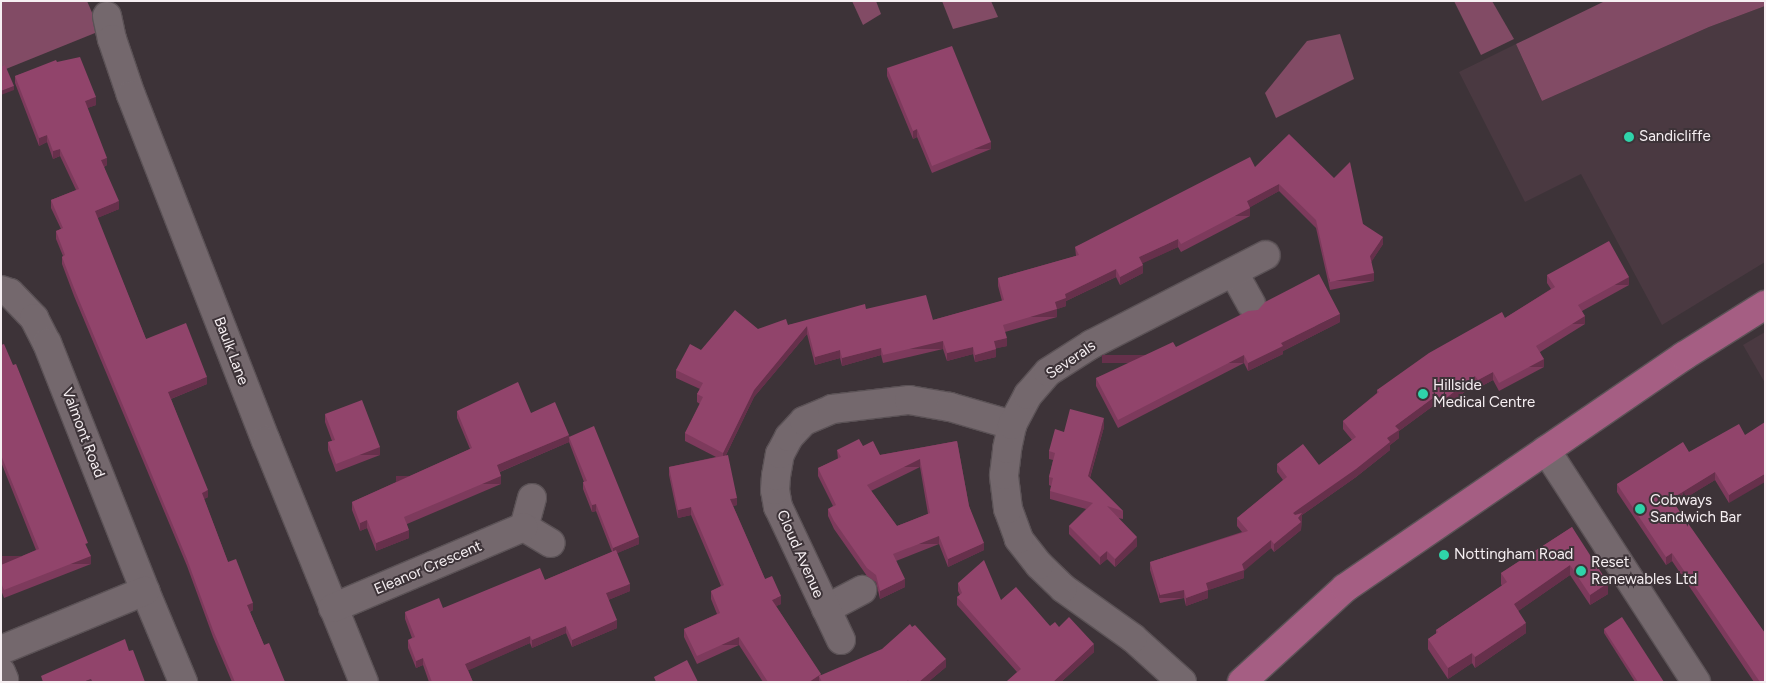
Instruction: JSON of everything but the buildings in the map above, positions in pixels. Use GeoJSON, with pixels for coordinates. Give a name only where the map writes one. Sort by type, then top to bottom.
{"type":"FeatureCollection","features":[{"type":"Feature","properties":{"kind":"main road"},"geometry":{"type":"LineString","coordinates":[[1242,682],[1345,588],[1684,356],[1765,305]]}},
{"type":"Feature","properties":{"kind":"street","name":"Baulk Lane"},"geometry":{"type":"LineString","coordinates":[[107,16],[112,39],[131,95],[333,608],[364,682]]}},
{"type":"Feature","properties":{"kind":"street","name":"Severals"},"geometry":{"type":"LineString","coordinates":[[1182,682],[1133,638],[1063,588],[1039,565],[1019,539],[1008,509],[1004,475],[1012,425],[1028,395],[1048,372],[1092,344],[1266,255]]}},
{"type":"Feature","properties":{"kind":"street"},"geometry":{"type":"LineString","coordinates":[[1234,273],[1251,304]]}},
{"type":"Feature","properties":{"kind":"street","name":"Valmont Road"},"geometry":{"type":"LineString","coordinates":[[1,290],[10,293],[34,318],[47,343],[183,682]]}},
{"type":"Feature","properties":{"kind":"street","name":"Cloud Avenue"},"geometry":{"type":"LineString","coordinates":[[840,640],[778,507],[775,490],[780,454],[789,437],[804,421],[832,409],[909,400],[950,407],[1012,425]]}},
{"type":"Feature","properties":{"kind":"street"},"geometry":{"type":"LineString","coordinates":[[1546,450],[1696,682]]}},
{"type":"Feature","properties":{"kind":"street"},"geometry":{"type":"LineString","coordinates":[[532,498],[524,528],[551,543]]}},
{"type":"Feature","properties":{"kind":"street","name":"Eleanor Crescent"},"geometry":{"type":"LineString","coordinates":[[333,608],[524,528]]}},
{"type":"Feature","properties":{"kind":"street","name":"Cloud Avenue"},"geometry":{"type":"LineString","coordinates":[[826,609],[862,590]]}},
{"type":"Feature","properties":{"kind":"street"},"geometry":{"type":"LineString","coordinates":[[1,650],[145,591]]}},
{"type":"Feature","properties":{"kind":"shaded area"},"geometry":{"type":"Polygon","coordinates":[[[1,1],[87,1],[100,31],[1,71],[1,1]]]}},
{"type":"Feature","properties":{"kind":"shaded area"},"geometry":{"type":"Polygon","coordinates":[[[852,1],[876,1],[881,14],[863,25],[852,1]]]}},
{"type":"Feature","properties":{"kind":"shaded area"},"geometry":{"type":"Polygon","coordinates":[[[942,1],[991,1],[998,17],[953,29],[942,1]]]}},
{"type":"Feature","properties":{"kind":"shaded area"},"geometry":{"type":"Polygon","coordinates":[[[1454,1],[1492,1],[1514,39],[1481,55],[1454,1]]]}},
{"type":"Feature","properties":{"kind":"shaded area"},"geometry":{"type":"Polygon","coordinates":[[[1605,1],[1765,1],[1765,6],[1709,27],[1542,101],[1516,44],[1605,1]]]}},
{"type":"Feature","properties":{"kind":"shaded area","name":"Sandicliffe"},"geometry":{"type":"Polygon","coordinates":[[[1765,6],[1765,262],[1662,325],[1581,174],[1525,202],[1459,72],[1516,44],[1542,101],[1709,27],[1765,6]]]}},
{"type":"Feature","properties":{"kind":"shaded area"},"geometry":{"type":"Polygon","coordinates":[[[1340,34],[1354,79],[1276,118],[1265,93],[1307,41],[1340,34]]]}},
{"type":"Feature","properties":{"kind":"shaded area"},"geometry":{"type":"Polygon","coordinates":[[[1765,332],[1765,383],[1743,345],[1765,332]]]}},
{"type":"Feature","properties":{"kind":"place","name":"Sandicliffe"},"geometry":{"type":"Point","coordinates":[1629,137]}},
{"type":"Feature","properties":{"kind":"place","name":"Hillside Medical Centre"},"geometry":{"type":"Point","coordinates":[1423,394]}},
{"type":"Feature","properties":{"kind":"place","name":"Cobways Sandwich Bar"},"geometry":{"type":"Point","coordinates":[1640,509]}},
{"type":"Feature","properties":{"kind":"place","name":"Nottingham Road"},"geometry":{"type":"Point","coordinates":[1444,555]}},
{"type":"Feature","properties":{"kind":"place","name":"Reset Renewables Ltd"},"geometry":{"type":"Point","coordinates":[1581,571]}}]}
